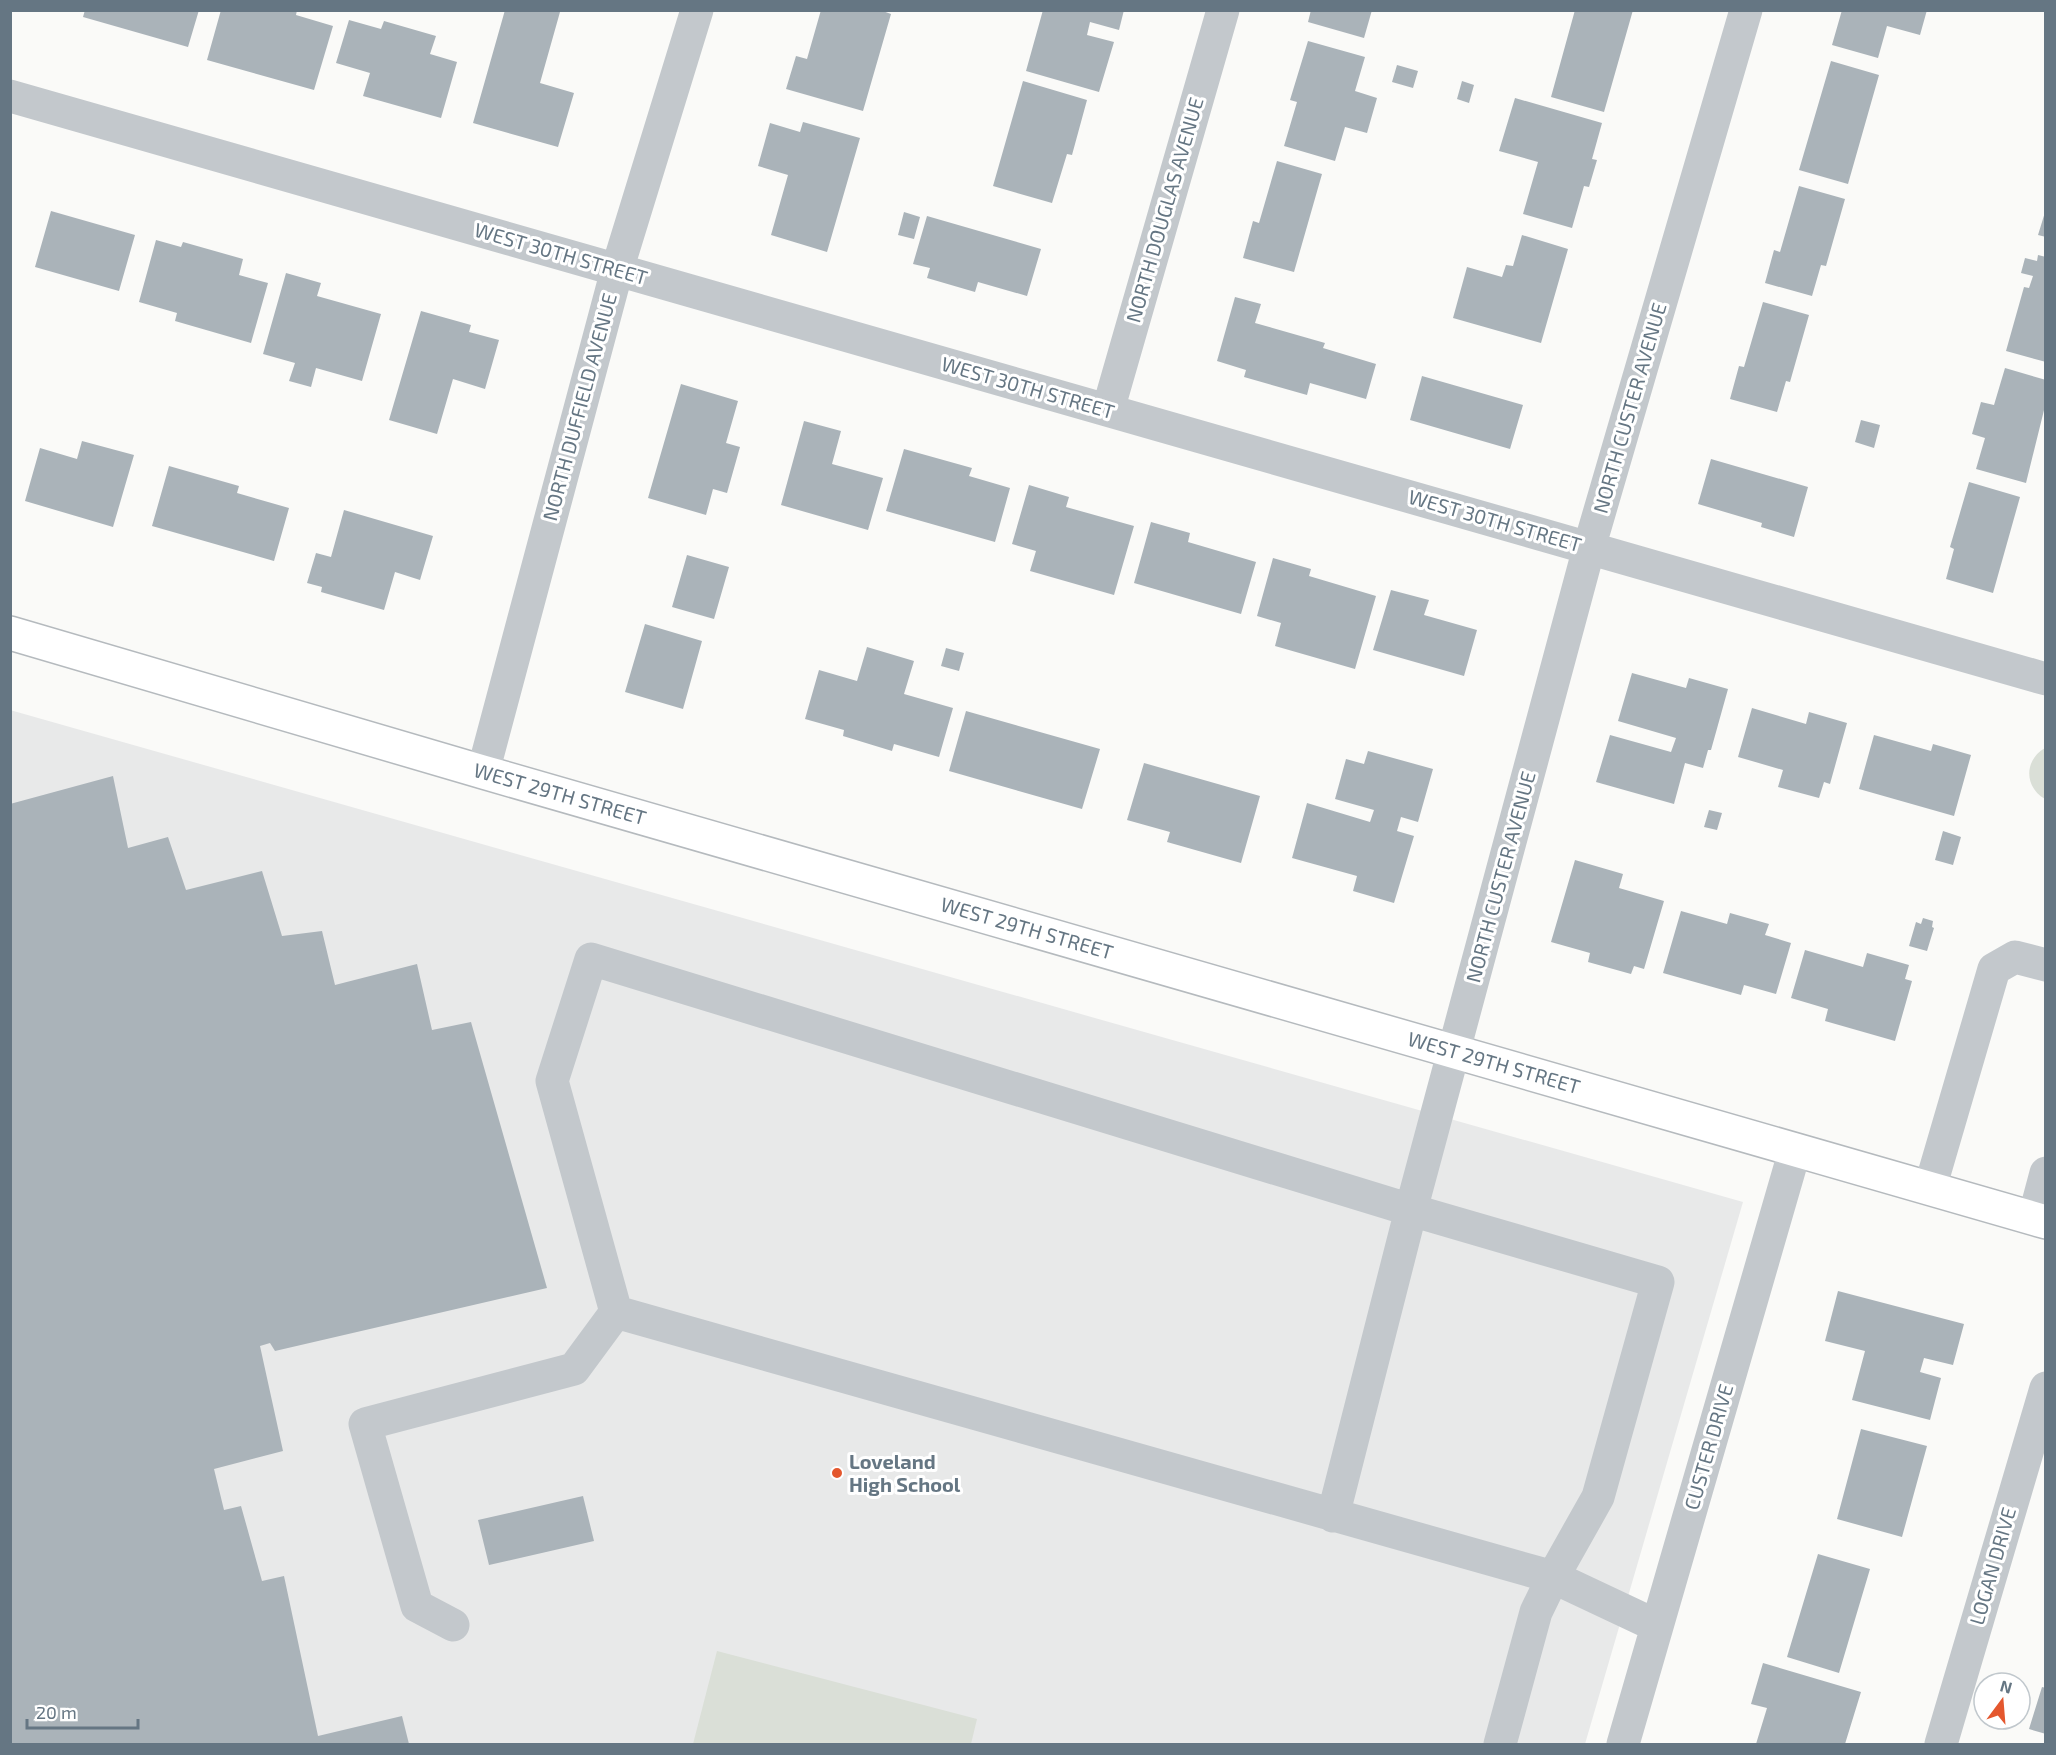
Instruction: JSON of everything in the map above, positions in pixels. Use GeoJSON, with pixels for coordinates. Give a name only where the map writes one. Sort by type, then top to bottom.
{"type":"FeatureCollection","features":[{"type":"Feature","properties":{"kind":"main road","name":"WEST 29TH STREET"},"geometry":{"type":"LineString","coordinates":[[10,633],[483,772],[2040,1220]]}},
{"type":"Feature","properties":{"kind":"street","name":"NORTH DUFFIELD AVENUE"},"geometry":{"type":"LineString","coordinates":[[483,772],[617,270],[697,10]]}},
{"type":"Feature","properties":{"kind":"street","name":"NORTH DOUGLAS AVENUE"},"geometry":{"type":"LineString","coordinates":[[1108,410],[1222,10]]}},
{"type":"Feature","properties":{"kind":"street","name":"NORTH CUSTER AVENUE"},"geometry":{"type":"LineString","coordinates":[[1333,1516],[1411,1210],[1589,548],[1746,10]]}},
{"type":"Feature","properties":{"kind":"street","name":"WEST 30TH STREET"},"geometry":{"type":"LineString","coordinates":[[10,96],[2046,679]]}},
{"type":"Feature","properties":{"kind":"street"},"geometry":{"type":"LineString","coordinates":[[1930,1188],[1994,969],[2015,957],[2046,965]]}},
{"type":"Feature","properties":{"kind":"street"},"geometry":{"type":"LineString","coordinates":[[616,1312],[552,1081],[591,959],[1411,1210],[1658,1282],[1598,1497],[1536,1612],[1500,1744]]}},
{"type":"Feature","properties":{"kind":"street","name":"CUSTER DRIVE"},"geometry":{"type":"LineString","coordinates":[[1623,1744],[1795,1150]]}},
{"type":"Feature","properties":{"kind":"street"},"geometry":{"type":"LineString","coordinates":[[2040,1220],[2046,1173]]}},
{"type":"Feature","properties":{"kind":"street"},"geometry":{"type":"LineString","coordinates":[[616,1312],[1553,1577],[1657,1626]]}},
{"type":"Feature","properties":{"kind":"street"},"geometry":{"type":"LineString","coordinates":[[453,1625],[417,1606],[365,1424],[574,1369],[616,1312]]}},
{"type":"Feature","properties":{"kind":"street","name":"LOGAN DRIVE"},"geometry":{"type":"LineString","coordinates":[[1941,1744],[2046,1388]]}},
{"type":"Feature","properties":{"kind":"shaded area","name":"Loveland High School"},"geometry":{"type":"Polygon","coordinates":[[[10,710],[1743,1202],[1585,1744],[11,1744],[10,710]]]}},
{"type":"Feature","properties":{"kind":"shaded area"},"geometry":{"type":"Polygon","coordinates":[[[2045,748],[2045,799],[2033,788],[2029,774],[2033,759],[2045,748]]]}},
{"type":"Feature","properties":{"kind":"shaded area"},"geometry":{"type":"Polygon","coordinates":[[[717,1651],[977,1719],[971,1744],[693,1744],[717,1651]]]}},
{"type":"Feature","properties":{"kind":"building"},"geometry":{"type":"Polygon","coordinates":[[[85,10],[199,10],[188,47],[83,17],[85,10]]]}},
{"type":"Feature","properties":{"kind":"building"},"geometry":{"type":"Polygon","coordinates":[[[221,10],[297,10],[296,15],[333,26],[314,90],[207,60],[221,10]]]}},
{"type":"Feature","properties":{"kind":"building"},"geometry":{"type":"Polygon","coordinates":[[[505,10],[560,12],[540,83],[574,93],[558,147],[473,123],[505,10]]]}},
{"type":"Feature","properties":{"kind":"building"},"geometry":{"type":"Polygon","coordinates":[[[821,10],[880,10],[891,14],[863,111],[786,89],[796,56],[807,59],[821,10]]]}},
{"type":"Feature","properties":{"kind":"building"},"geometry":{"type":"Polygon","coordinates":[[[1043,10],[1124,10],[1119,30],[1090,22],[1087,35],[1114,42],[1099,92],[1026,71],[1043,10]]]}},
{"type":"Feature","properties":{"kind":"building"},"geometry":{"type":"Polygon","coordinates":[[[1311,10],[1372,10],[1364,38],[1308,22],[1311,10]]]}},
{"type":"Feature","properties":{"kind":"building"},"geometry":{"type":"Polygon","coordinates":[[[1575,10],[1633,10],[1604,112],[1551,97],[1575,10]]]}},
{"type":"Feature","properties":{"kind":"building"},"geometry":{"type":"Polygon","coordinates":[[[1842,10],[1927,10],[1920,35],[1887,26],[1878,58],[1832,45],[1842,10]]]}},
{"type":"Feature","properties":{"kind":"building"},"geometry":{"type":"Polygon","coordinates":[[[349,20],[381,29],[384,21],[436,36],[430,54],[457,62],[441,118],[363,96],[370,73],[336,63],[349,20]]]}},
{"type":"Feature","properties":{"kind":"building"},"geometry":{"type":"Polygon","coordinates":[[[1308,41],[1365,57],[1355,91],[1377,98],[1367,133],[1345,127],[1335,161],[1284,146],[1297,102],[1290,100],[1308,41]]]}},
{"type":"Feature","properties":{"kind":"building"},"geometry":{"type":"Polygon","coordinates":[[[1831,61],[1879,75],[1848,184],[1799,170],[1831,61]]]}},
{"type":"Feature","properties":{"kind":"building"},"geometry":{"type":"Polygon","coordinates":[[[1397,65],[1418,71],[1413,88],[1392,82],[1397,65]]]}},
{"type":"Feature","properties":{"kind":"building"},"geometry":{"type":"Polygon","coordinates":[[[1023,81],[1087,100],[1072,155],[1067,154],[1052,203],[993,186],[1023,81]]]}},
{"type":"Feature","properties":{"kind":"building"},"geometry":{"type":"Polygon","coordinates":[[[1462,81],[1474,85],[1469,103],[1457,99],[1462,81]]]}},
{"type":"Feature","properties":{"kind":"building"},"geometry":{"type":"Polygon","coordinates":[[[1515,98],[1602,123],[1592,159],[1597,160],[1589,187],[1584,186],[1572,228],[1523,214],[1538,162],[1499,151],[1515,98]]]}},
{"type":"Feature","properties":{"kind":"building"},"geometry":{"type":"Polygon","coordinates":[[[803,122],[860,138],[827,252],[771,235],[788,175],[758,166],[770,123],[800,132],[803,122]]]}},
{"type":"Feature","properties":{"kind":"building"},"geometry":{"type":"Polygon","coordinates":[[[1277,161],[1322,174],[1294,272],[1243,258],[1253,221],[1259,223],[1277,161]]]}},
{"type":"Feature","properties":{"kind":"building"},"geometry":{"type":"Polygon","coordinates":[[[1799,186],[1845,199],[1826,266],[1821,265],[1812,296],[1765,283],[1774,250],[1780,252],[1799,186]]]}},
{"type":"Feature","properties":{"kind":"building"},"geometry":{"type":"Polygon","coordinates":[[[2046,209],[2046,237],[2038,235],[2046,209]]]}},
{"type":"Feature","properties":{"kind":"building"},"geometry":{"type":"Polygon","coordinates":[[[51,211],[135,235],[119,291],[35,267],[51,211]]]}},
{"type":"Feature","properties":{"kind":"building"},"geometry":{"type":"Polygon","coordinates":[[[904,212],[920,217],[914,239],[898,235],[904,212]]]}},
{"type":"Feature","properties":{"kind":"building"},"geometry":{"type":"Polygon","coordinates":[[[927,216],[1041,249],[1027,296],[978,282],[975,292],[927,278],[930,268],[913,264],[927,216]]]}},
{"type":"Feature","properties":{"kind":"building"},"geometry":{"type":"Polygon","coordinates":[[[1522,235],[1568,249],[1541,343],[1453,318],[1467,267],[1502,277],[1506,265],[1513,266],[1522,235]]]}},
{"type":"Feature","properties":{"kind":"building"},"geometry":{"type":"Polygon","coordinates":[[[156,240],[181,247],[183,242],[243,259],[239,275],[268,283],[251,343],[175,321],[177,313],[139,302],[156,240]]]}},
{"type":"Feature","properties":{"kind":"building"},"geometry":{"type":"Polygon","coordinates":[[[2038,255],[2046,257],[2046,362],[2006,351],[2024,287],[2029,288],[2033,276],[2021,273],[2025,258],[2037,261],[2038,255]]]}},
{"type":"Feature","properties":{"kind":"building"},"geometry":{"type":"Polygon","coordinates":[[[286,273],[321,283],[317,296],[381,314],[362,381],[316,368],[311,387],[289,381],[295,363],[263,354],[286,273]]]}},
{"type":"Feature","properties":{"kind":"building"},"geometry":{"type":"Polygon","coordinates":[[[1235,297],[1261,304],[1255,323],[1325,343],[1323,348],[1376,364],[1366,399],[1310,383],[1307,395],[1244,377],[1246,370],[1217,361],[1235,297]]]}},
{"type":"Feature","properties":{"kind":"building"},"geometry":{"type":"Polygon","coordinates":[[[1763,302],[1809,315],[1790,382],[1786,381],[1777,412],[1730,399],[1739,366],[1744,367],[1763,302]]]}},
{"type":"Feature","properties":{"kind":"building"},"geometry":{"type":"Polygon","coordinates":[[[421,311],[471,325],[469,332],[499,340],[485,389],[453,379],[437,434],[389,420],[421,311]]]}},
{"type":"Feature","properties":{"kind":"building"},"geometry":{"type":"Polygon","coordinates":[[[2005,368],[2046,380],[2046,402],[2026,483],[1976,469],[1985,438],[1972,434],[1981,402],[1994,405],[2005,368]]]}},
{"type":"Feature","properties":{"kind":"building"},"geometry":{"type":"Polygon","coordinates":[[[1422,376],[1523,405],[1510,449],[1410,420],[1422,376]]]}},
{"type":"Feature","properties":{"kind":"building"},"geometry":{"type":"Polygon","coordinates":[[[681,384],[738,401],[726,443],[740,447],[727,493],[713,489],[706,515],[648,498],[681,384]]]}},
{"type":"Feature","properties":{"kind":"building"},"geometry":{"type":"Polygon","coordinates":[[[1861,420],[1880,425],[1874,448],[1855,442],[1861,420]]]}},
{"type":"Feature","properties":{"kind":"building"},"geometry":{"type":"Polygon","coordinates":[[[804,421],[841,431],[832,464],[883,478],[868,530],[781,505],[804,421]]]}},
{"type":"Feature","properties":{"kind":"building"},"geometry":{"type":"Polygon","coordinates":[[[82,441],[134,455],[113,527],[25,501],[40,448],[77,459],[82,441]]]}},
{"type":"Feature","properties":{"kind":"building"},"geometry":{"type":"Polygon","coordinates":[[[904,449],[972,468],[969,476],[1010,488],[995,542],[886,511],[904,449]]]}},
{"type":"Feature","properties":{"kind":"building"},"geometry":{"type":"Polygon","coordinates":[[[1711,459],[1808,487],[1794,537],[1761,527],[1762,523],[1698,504],[1711,459]]]}},
{"type":"Feature","properties":{"kind":"building"},"geometry":{"type":"Polygon","coordinates":[[[169,466],[239,486],[237,493],[289,508],[274,561],[152,526],[169,466]]]}},
{"type":"Feature","properties":{"kind":"building"},"geometry":{"type":"Polygon","coordinates":[[[1969,482],[2020,497],[1993,593],[1946,579],[1954,549],[1950,547],[1969,482]]]}},
{"type":"Feature","properties":{"kind":"building"},"geometry":{"type":"Polygon","coordinates":[[[1029,485],[1069,497],[1066,507],[1134,526],[1114,595],[1030,571],[1036,551],[1012,544],[1029,485]]]}},
{"type":"Feature","properties":{"kind":"building"},"geometry":{"type":"Polygon","coordinates":[[[344,510],[433,536],[420,580],[395,572],[384,610],[321,592],[322,587],[307,583],[316,553],[331,557],[344,510]]]}},
{"type":"Feature","properties":{"kind":"building"},"geometry":{"type":"Polygon","coordinates":[[[1151,522],[1190,533],[1188,542],[1256,562],[1241,614],[1134,583],[1151,522]]]}},
{"type":"Feature","properties":{"kind":"building"},"geometry":{"type":"Polygon","coordinates":[[[687,555],[729,567],[714,619],[672,607],[687,555]]]}},
{"type":"Feature","properties":{"kind":"building"},"geometry":{"type":"Polygon","coordinates":[[[1273,558],[1311,569],[1309,576],[1376,596],[1355,669],[1275,646],[1281,623],[1257,616],[1273,558]]]}},
{"type":"Feature","properties":{"kind":"building"},"geometry":{"type":"Polygon","coordinates":[[[1391,590],[1429,600],[1424,615],[1477,630],[1464,676],[1373,650],[1391,590]]]}},
{"type":"Feature","properties":{"kind":"building"},"geometry":{"type":"Polygon","coordinates":[[[645,624],[702,641],[683,709],[625,692],[645,624]]]}},
{"type":"Feature","properties":{"kind":"building"},"geometry":{"type":"Polygon","coordinates":[[[867,647],[914,661],[904,694],[953,708],[939,757],[894,744],[892,751],[843,736],[844,730],[805,719],[819,670],[857,681],[867,647]]]}},
{"type":"Feature","properties":{"kind":"building"},"geometry":{"type":"Polygon","coordinates":[[[946,648],[964,653],[959,671],[941,666],[946,648]]]}},
{"type":"Feature","properties":{"kind":"building"},"geometry":{"type":"Polygon","coordinates":[[[1632,673],[1686,688],[1689,678],[1728,689],[1711,750],[1708,750],[1703,768],[1685,763],[1674,804],[1596,782],[1610,735],[1671,752],[1676,738],[1618,721],[1632,673]]]}},
{"type":"Feature","properties":{"kind":"building"},"geometry":{"type":"Polygon","coordinates":[[[1752,708],[1806,724],[1809,712],[1847,723],[1830,784],[1824,782],[1819,798],[1778,787],[1783,770],[1738,757],[1752,708]]]}},
{"type":"Feature","properties":{"kind":"building"},"geometry":{"type":"Polygon","coordinates":[[[966,711],[1100,749],[1082,809],[949,771],[966,711]]]}},
{"type":"Feature","properties":{"kind":"building"},"geometry":{"type":"Polygon","coordinates":[[[1874,735],[1931,751],[1933,744],[1971,755],[1954,816],[1859,789],[1874,735]]]}},
{"type":"Feature","properties":{"kind":"building"},"geometry":{"type":"Polygon","coordinates":[[[1368,751],[1433,769],[1418,822],[1401,817],[1397,831],[1414,836],[1394,903],[1353,891],[1357,876],[1292,858],[1307,803],[1370,822],[1374,810],[1335,799],[1346,759],[1364,764],[1368,751]]]}},
{"type":"Feature","properties":{"kind":"building"},"geometry":{"type":"Polygon","coordinates":[[[1144,763],[1260,796],[1241,863],[1167,842],[1170,832],[1127,820],[1144,763]]]}},
{"type":"Feature","properties":{"kind":"building"},"geometry":{"type":"Polygon","coordinates":[[[113,776],[128,848],[168,837],[186,890],[262,871],[282,936],[322,931],[335,985],[417,964],[432,1030],[471,1022],[547,1288],[275,1351],[270,1343],[260,1346],[283,1451],[214,1469],[224,1510],[241,1506],[262,1581],[284,1576],[318,1736],[402,1716],[409,1744],[10,1744],[10,804],[113,776]]]}},
{"type":"Feature","properties":{"kind":"building"},"geometry":{"type":"Polygon","coordinates":[[[1709,810],[1722,813],[1717,830],[1704,827],[1709,810]]]}},
{"type":"Feature","properties":{"kind":"building"},"geometry":{"type":"Polygon","coordinates":[[[1943,831],[1961,837],[1953,865],[1935,860],[1943,831]]]}},
{"type":"Feature","properties":{"kind":"building"},"geometry":{"type":"Polygon","coordinates":[[[1575,860],[1623,874],[1619,888],[1664,901],[1644,969],[1634,966],[1631,974],[1588,962],[1590,953],[1551,942],[1575,860]]]}},
{"type":"Feature","properties":{"kind":"building"},"geometry":{"type":"Polygon","coordinates":[[[1681,911],[1727,924],[1730,913],[1769,924],[1765,935],[1791,943],[1776,994],[1744,985],[1741,995],[1663,973],[1681,911]]]}},
{"type":"Feature","properties":{"kind":"building"},"geometry":{"type":"Polygon","coordinates":[[[1923,918],[1933,921],[1932,927],[1934,928],[1927,951],[1909,946],[1916,922],[1921,924],[1923,918]]]}},
{"type":"Feature","properties":{"kind":"building"},"geometry":{"type":"Polygon","coordinates":[[[1805,950],[1863,967],[1867,953],[1909,965],[1905,979],[1912,981],[1895,1041],[1825,1021],[1828,1009],[1791,998],[1805,950]]]}},
{"type":"Feature","properties":{"kind":"building"},"geometry":{"type":"Polygon","coordinates":[[[1838,1291],[1964,1324],[1953,1365],[1924,1358],[1920,1372],[1941,1378],[1930,1420],[1852,1400],[1865,1351],[1825,1341],[1838,1291]]]}},
{"type":"Feature","properties":{"kind":"building"},"geometry":{"type":"Polygon","coordinates":[[[1861,1429],[1927,1446],[1902,1537],[1837,1519],[1861,1429]]]}},
{"type":"Feature","properties":{"kind":"building"},"geometry":{"type":"Polygon","coordinates":[[[583,1496],[594,1541],[489,1565],[478,1520],[583,1496]]]}},
{"type":"Feature","properties":{"kind":"building"},"geometry":{"type":"Polygon","coordinates":[[[1818,1554],[1870,1569],[1839,1673],[1787,1657],[1818,1554]]]}},
{"type":"Feature","properties":{"kind":"building"},"geometry":{"type":"Polygon","coordinates":[[[1763,1663],[1861,1692],[1845,1744],[1756,1744],[1767,1708],[1751,1704],[1763,1663]]]}},
{"type":"Feature","properties":{"kind":"building"},"geometry":{"type":"Polygon","coordinates":[[[2042,1687],[2046,1688],[2046,1734],[2032,1730],[2032,1719],[2042,1687]]]}},
{"type":"Feature","properties":{"kind":"place","name":"Loveland High School"},"geometry":{"type":"Point","coordinates":[837,1473]}}]}
